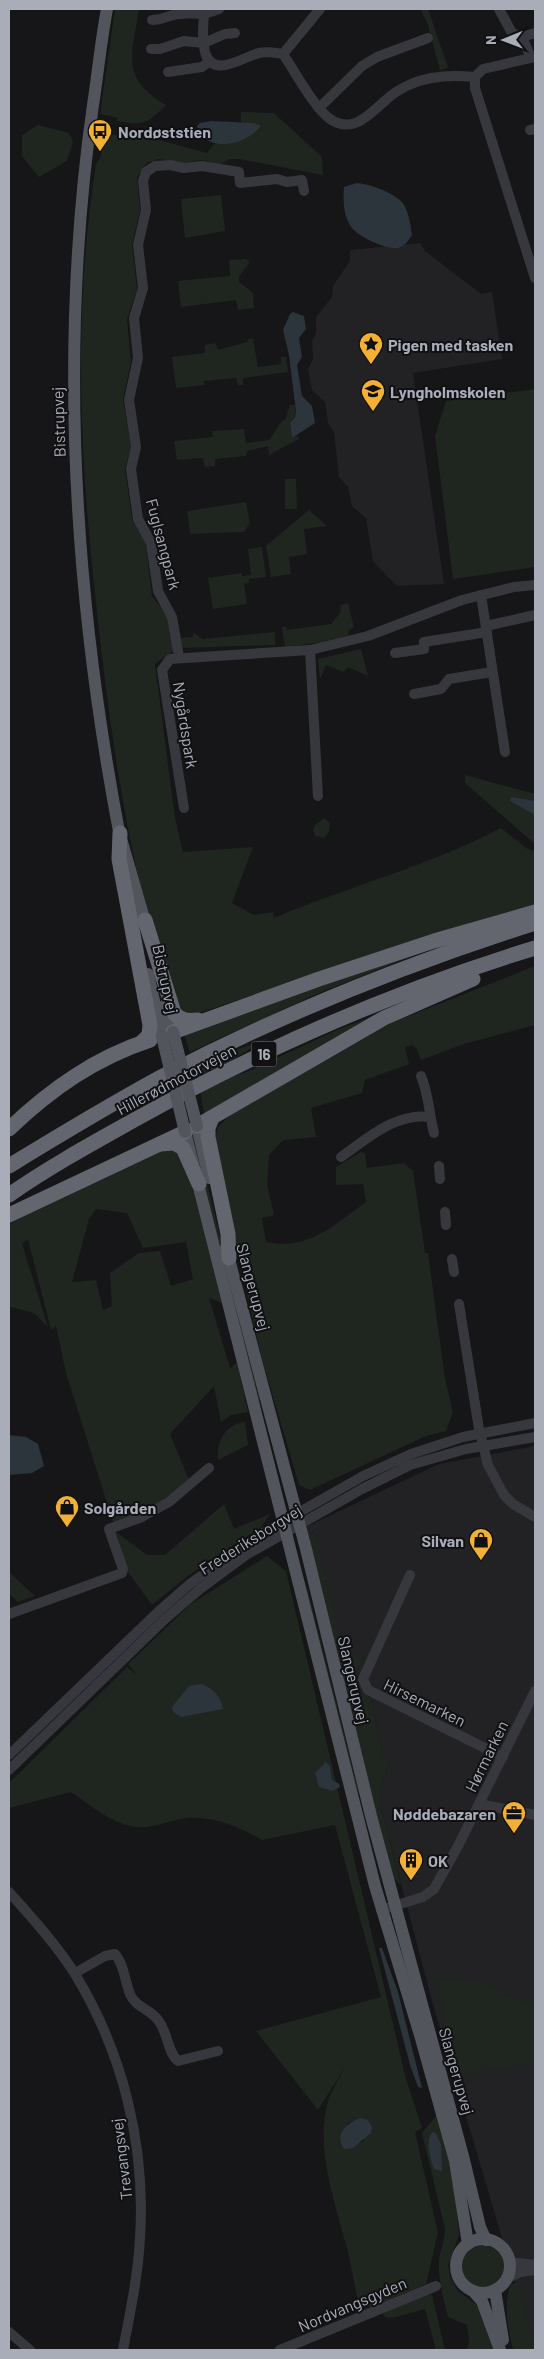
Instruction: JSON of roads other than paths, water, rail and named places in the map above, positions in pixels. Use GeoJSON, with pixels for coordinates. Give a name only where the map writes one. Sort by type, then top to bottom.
{"type":"FeatureCollection","features":[{"type":"Feature","properties":{"kind":"highway"},"geometry":{"type":"LineString","coordinates":[[120,832],[119,859],[150,1025],[149,1035],[142,1042]]}},
{"type":"Feature","properties":{"kind":"highway"},"geometry":{"type":"LineString","coordinates":[[9,1129],[38,1102],[74,1075],[142,1042],[426,944],[535,912]]}},
{"type":"Feature","properties":{"kind":"highway"},"geometry":{"type":"LineString","coordinates":[[144,920],[174,1013],[179,1018],[185,1020],[202,1020]]}},
{"type":"Feature","properties":{"kind":"highway","name":"Hillerødmotorvejen"},"geometry":{"type":"LineString","coordinates":[[9,1166],[95,1114],[230,1043],[329,998],[420,962],[535,923]]}},
{"type":"Feature","properties":{"kind":"highway","name":"Hillerødmotorvejen"},"geometry":{"type":"LineString","coordinates":[[9,1195],[104,1137],[240,1065],[340,1020],[412,991],[535,948]]}},
{"type":"Feature","properties":{"kind":"highway"},"geometry":{"type":"LineString","coordinates":[[9,1215],[212,1118],[384,1018],[456,986],[535,955]]}},
{"type":"Feature","properties":{"kind":"highway"},"geometry":{"type":"LineString","coordinates":[[212,1118],[208,1128],[208,1137],[228,1234],[229,1258]]}},
{"type":"Feature","properties":{"kind":"highway"},"geometry":{"type":"LineString","coordinates":[[159,1144],[174,1143],[183,1148],[199,1184]]}},
{"type":"Feature","properties":{"kind":"main road","name":"Bistrupvej"},"geometry":{"type":"LineString","coordinates":[[107,9],[80,207],[73,368],[78,525],[86,619],[98,713],[120,832],[191,1129]]}},
{"type":"Feature","properties":{"kind":"main road","name":"Bistrupvej"},"geometry":{"type":"LineString","coordinates":[[120,832],[144,920],[168,1034]]}},
{"type":"Feature","properties":{"kind":"main road","name":"Slangerupvej"},"geometry":{"type":"LineString","coordinates":[[191,1129],[199,1184],[262,1435],[326,1634],[347,1723],[395,1906],[480,2227],[486,2240]]}},
{"type":"Feature","properties":{"kind":"main road","name":"Slangerupvej"},"geometry":{"type":"LineString","coordinates":[[191,1129],[229,1258],[381,1910],[420,2035],[455,2161],[468,2244]]}},
{"type":"Feature","properties":{"kind":"main road"},"geometry":{"type":"LineString","coordinates":[[473,2291],[484,2293],[496,2290],[506,2279],[509,2262],[501,2247],[486,2240],[468,2244],[458,2256],[456,2272],[461,2282],[482,2301],[500,2350]]}},
{"type":"Feature","properties":{"kind":"main road"},"geometry":{"type":"LineString","coordinates":[[496,2290],[504,2350]]}},
{"type":"Feature","properties":{"kind":"street"},"geometry":{"type":"LineString","coordinates":[[152,20],[218,9]]}},
{"type":"Feature","properties":{"kind":"street"},"geometry":{"type":"LineString","coordinates":[[283,54],[320,9]]}},
{"type":"Feature","properties":{"kind":"street"},"geometry":{"type":"LineString","coordinates":[[499,9],[512,34],[522,37],[535,33]]}},
{"type":"Feature","properties":{"kind":"street"},"geometry":{"type":"LineString","coordinates":[[204,12],[205,54],[210,61],[218,64],[231,64],[257,53],[283,54],[319,108],[330,119],[341,124],[363,121],[384,101],[413,83],[442,76],[476,77]]}},
{"type":"Feature","properties":{"kind":"street"},"geometry":{"type":"LineString","coordinates":[[152,48],[160,48],[184,41],[204,43],[226,34],[234,33]]}},
{"type":"Feature","properties":{"kind":"street"},"geometry":{"type":"LineString","coordinates":[[522,37],[533,58],[483,69],[476,77],[475,88],[535,278]]}},
{"type":"Feature","properties":{"kind":"street"},"geometry":{"type":"LineString","coordinates":[[319,108],[362,66],[377,57],[428,38]]}},
{"type":"Feature","properties":{"kind":"street"},"geometry":{"type":"LineString","coordinates":[[168,72],[202,67],[210,61]]}},
{"type":"Feature","properties":{"kind":"street","name":"Fuglsangpark"},"geometry":{"type":"LineString","coordinates":[[179,657],[172,616],[158,592],[151,543],[138,519],[131,469],[136,447],[130,400],[138,358],[134,318],[143,288],[138,245],[146,210],[143,181],[146,172],[155,166],[170,165],[184,168],[202,166],[239,172],[240,184],[277,179],[286,182],[302,180],[304,191]]}},
{"type":"Feature","properties":{"kind":"street"},"geometry":{"type":"LineString","coordinates":[[179,657],[310,650],[368,636],[481,595],[535,585]]}},
{"type":"Feature","properties":{"kind":"street"},"geometry":{"type":"LineString","coordinates":[[481,595],[505,752]]}},
{"type":"Feature","properties":{"kind":"street"},"geometry":{"type":"LineString","coordinates":[[395,654],[424,649],[424,642],[486,629],[535,615]]}},
{"type":"Feature","properties":{"kind":"street"},"geometry":{"type":"LineString","coordinates":[[310,650],[318,796]]}},
{"type":"Feature","properties":{"kind":"street","name":"Nygårdspark"},"geometry":{"type":"LineString","coordinates":[[179,657],[170,659],[165,663],[162,670],[184,808]]}},
{"type":"Feature","properties":{"kind":"street"},"geometry":{"type":"LineString","coordinates":[[414,694],[441,689],[449,679],[492,672]]}},
{"type":"Feature","properties":{"kind":"street"},"geometry":{"type":"LineString","coordinates":[[421,1076],[428,1093],[430,1118],[434,1133]]}},
{"type":"Feature","properties":{"kind":"street"},"geometry":{"type":"LineString","coordinates":[[341,1158],[390,1124],[422,1116],[430,1118]]}},
{"type":"Feature","properties":{"kind":"street"},"geometry":{"type":"LineString","coordinates":[[439,1166],[440,1179]]}},
{"type":"Feature","properties":{"kind":"street"},"geometry":{"type":"LineString","coordinates":[[445,1212],[446,1225]]}},
{"type":"Feature","properties":{"kind":"street"},"geometry":{"type":"LineString","coordinates":[[452,1259],[454,1272]]}},
{"type":"Feature","properties":{"kind":"street"},"geometry":{"type":"LineString","coordinates":[[459,1304],[480,1434],[488,1465],[504,1495],[513,1504],[535,1517]]}},
{"type":"Feature","properties":{"kind":"street","name":"Frederiksborgvej"},"geometry":{"type":"LineString","coordinates":[[9,1770],[184,1602],[291,1523],[390,1463],[424,1449],[480,1434],[535,1423]]}},
{"type":"Feature","properties":{"kind":"street","name":"Frederiksborgvej"},"geometry":{"type":"LineString","coordinates":[[9,1756],[179,1594],[235,1550],[410,1465],[483,1446],[535,1437]]}},
{"type":"Feature","properties":{"kind":"street"},"geometry":{"type":"LineString","coordinates":[[9,1614],[122,1573],[123,1568],[109,1529],[142,1517],[169,1502],[209,1468]]}},
{"type":"Feature","properties":{"kind":"street","name":"Hirsemarken"},"geometry":{"type":"LineString","coordinates":[[410,1574],[363,1678],[364,1685],[368,1690],[503,1757]]}},
{"type":"Feature","properties":{"kind":"street","name":"Hørmarken"},"geometry":{"type":"LineString","coordinates":[[381,1910],[423,1897],[434,1889],[503,1757],[535,1690]]}},
{"type":"Feature","properties":{"kind":"street"},"geometry":{"type":"LineString","coordinates":[[479,1804],[535,1815]]}},
{"type":"Feature","properties":{"kind":"street","name":"Trevangsvej"},"geometry":{"type":"LineString","coordinates":[[9,1892],[45,1932],[75,1973],[104,2029],[119,2067],[136,2139],[140,2177],[140,2238],[137,2269],[123,2350]]}},
{"type":"Feature","properties":{"kind":"street"},"geometry":{"type":"LineString","coordinates":[[75,1973],[105,1956],[112,1954],[117,1956],[130,1996],[137,2005],[158,2019],[165,2029],[174,2057],[178,2061],[218,2051]]}},
{"type":"Feature","properties":{"kind":"street"},"geometry":{"type":"LineString","coordinates":[[509,2262],[535,2265]]}},
{"type":"Feature","properties":{"kind":"street"},"geometry":{"type":"LineString","coordinates":[[506,2279],[520,2272],[535,2270]]}},
{"type":"Feature","properties":{"kind":"street","name":"Nordvangsgyden"},"geometry":{"type":"LineString","coordinates":[[280,2350],[436,2286]]}},
{"type":"Feature","properties":{"kind":"street"},"geometry":{"type":"LineString","coordinates":[[9,2332],[30,2350]]}},
{"type":"Feature","properties":{"kind":"place","name":"Nordøststien"},"geometry":{"type":"Point","coordinates":[100,152]}},
{"type":"Feature","properties":{"kind":"place","name":"Pigen med tasken"},"geometry":{"type":"Point","coordinates":[371,365]}},
{"type":"Feature","properties":{"kind":"place","name":"Lyngholmskolen"},"geometry":{"type":"Point","coordinates":[373,412]}},
{"type":"Feature","properties":{"kind":"place","name":"Solgården"},"geometry":{"type":"Point","coordinates":[67,1528]}},
{"type":"Feature","properties":{"kind":"place","name":"Silvan"},"geometry":{"type":"Point","coordinates":[481,1561]}},
{"type":"Feature","properties":{"kind":"place","name":"Nøddebazaren"},"geometry":{"type":"Point","coordinates":[514,1834]}},
{"type":"Feature","properties":{"kind":"place","name":"OK"},"geometry":{"type":"Point","coordinates":[411,1881]}}]}
